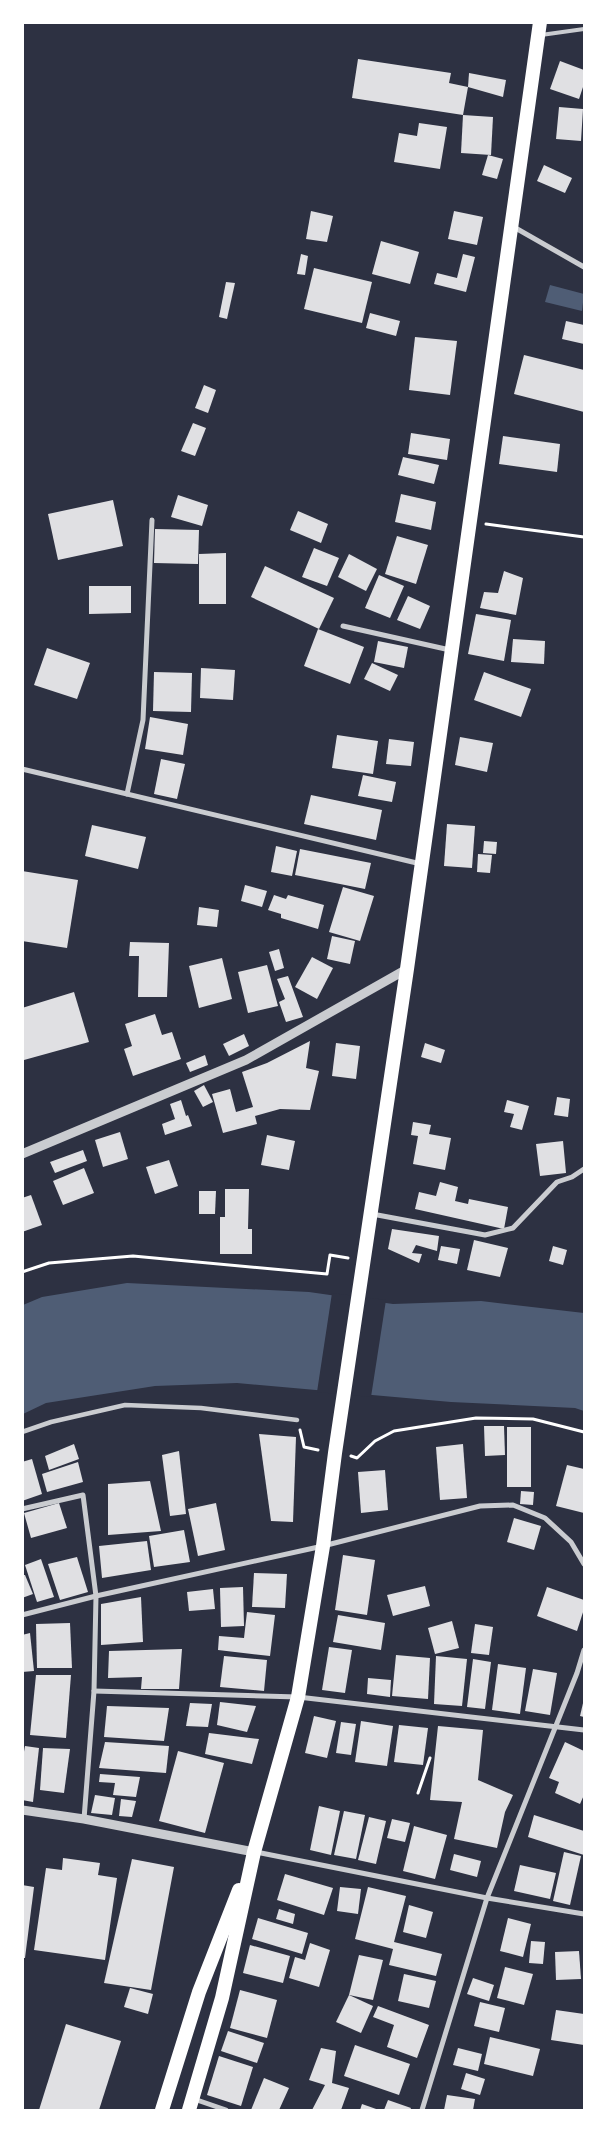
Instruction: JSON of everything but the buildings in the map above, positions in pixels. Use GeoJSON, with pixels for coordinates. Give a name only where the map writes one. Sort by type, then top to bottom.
{"type":"FeatureCollection","features":[{"type":"Feature","properties":{"kind":"highway"},"geometry":{"type":"LineString","coordinates":[[191,2104],[222,1998],[254,1852],[298,1696],[323,1546],[335,1449],[407,969],[539,29]]}},
{"type":"Feature","properties":{"kind":"highway"},"geometry":{"type":"LineString","coordinates":[[162,2110],[199,1992],[254,1852]]}},
{"type":"Feature","properties":{"kind":"street"},"geometry":{"type":"LineString","coordinates":[[511,226],[584,267]]}},
{"type":"Feature","properties":{"kind":"street"},"geometry":{"type":"LineString","coordinates":[[127,794],[143,720],[152,520]]}},
{"type":"Feature","properties":{"kind":"street"},"geometry":{"type":"LineString","coordinates":[[343,626],[451,650]]}},
{"type":"Feature","properties":{"kind":"street"},"geometry":{"type":"LineString","coordinates":[[22,769],[421,864]]}},
{"type":"Feature","properties":{"kind":"street"},"geometry":{"type":"LineString","coordinates":[[22,1154],[246,1060],[407,969]]}},
{"type":"Feature","properties":{"kind":"street"},"geometry":{"type":"LineString","coordinates":[[371,1214],[485,1235],[512,1228],[557,1182],[572,1177],[584,1169]]}},
{"type":"Feature","properties":{"kind":"street"},"geometry":{"type":"LineString","coordinates":[[22,1432],[51,1422],[125,1406],[201,1408],[297,1420]]}},
{"type":"Feature","properties":{"kind":"street"},"geometry":{"type":"LineString","coordinates":[[22,1509],[83,1495],[96,1596],[94,1691],[84,1819]]}},
{"type":"Feature","properties":{"kind":"street"},"geometry":{"type":"LineString","coordinates":[[22,1615],[96,1596],[323,1546],[480,1506],[513,1505],[545,1518],[571,1542],[584,1564]]}},
{"type":"Feature","properties":{"kind":"street"},"geometry":{"type":"LineString","coordinates":[[422,2110],[486,1898],[556,1726],[584,1650]]}},
{"type":"Feature","properties":{"kind":"street"},"geometry":{"type":"LineString","coordinates":[[94,1691],[298,1696],[584,1730]]}},
{"type":"Feature","properties":{"kind":"street"},"geometry":{"type":"LineString","coordinates":[[22,1810],[84,1819],[486,1898],[584,1914]]}},
{"type":"Feature","properties":{"kind":"street"},"geometry":{"type":"LineString","coordinates":[[191,2104],[226,2110]]}},
{"type":"Feature","properties":{"kind":"lane"},"geometry":{"type":"LineString","coordinates":[[539,29],[584,29]]}},
{"type":"Feature","properties":{"kind":"path"},"geometry":{"type":"LineString","coordinates":[[469,521],[584,537]]}},
{"type":"Feature","properties":{"kind":"path"},"geometry":{"type":"LineString","coordinates":[[22,1272],[49,1263],[133,1256],[327,1274],[330,1255],[339,1256]]}},
{"type":"Feature","properties":{"kind":"path"},"geometry":{"type":"LineString","coordinates":[[297,1420],[304,1447],[335,1449],[357,1458],[375,1442],[394,1431],[476,1418],[533,1419],[584,1432]]}},
{"type":"Feature","properties":{"kind":"path"},"geometry":{"type":"LineString","coordinates":[[418,1793],[430,1758]]}},
{"type":"Feature","properties":{"kind":"water"},"geometry":{"type":"Polygon","coordinates":[[[550,285],[584,294],[582,311],[545,302],[550,285]]]}},
{"type":"Feature","properties":{"kind":"water"},"geometry":{"type":"Polygon","coordinates":[[[127,1283],[309,1292],[393,1304],[481,1301],[584,1313],[584,1411],[575,1408],[451,1402],[237,1383],[155,1386],[46,1403],[23,1414],[23,1305],[42,1297],[127,1283]]]}},
{"type":"Feature","properties":{"kind":"pier"},"geometry":{"type":"Polygon","coordinates":[[[332,1293],[386,1300],[371,1397],[317,1392],[332,1293]]]}}]}
